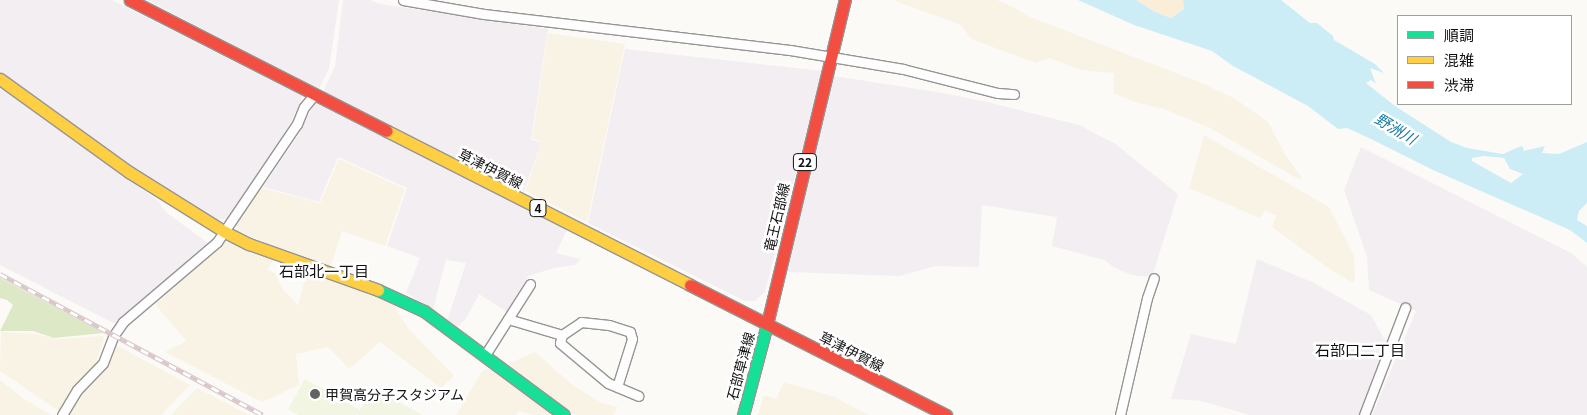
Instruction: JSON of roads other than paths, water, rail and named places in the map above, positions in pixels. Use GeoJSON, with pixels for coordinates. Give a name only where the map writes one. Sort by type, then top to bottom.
{"type":"FeatureCollection","features":[{"type":"Feature","properties":{"kind":"main road","name":"草津伊賀線"},"geometry":{"type":"LineString","coordinates":[[130,0],[946,415]]}},
{"type":"Feature","properties":{"kind":"main road","name":"竜王石部線"},"geometry":{"type":"LineString","coordinates":[[767,324],[845,0]]}},
{"type":"Feature","properties":{"kind":"main road"},"geometry":{"type":"LineString","coordinates":[[0,79],[130,172],[225,232],[249,244],[399,298],[424,311],[564,415]]}},
{"type":"Feature","properties":{"kind":"main road","name":"石部草津線"},"geometry":{"type":"LineString","coordinates":[[743,415],[767,324]]}},
{"type":"Feature","properties":{"kind":"street"},"geometry":{"type":"LineString","coordinates":[[403,0],[484,14],[832,56],[903,69],[998,93],[1014,94]]}},
{"type":"Feature","properties":{"kind":"street"},"geometry":{"type":"LineString","coordinates":[[62,415],[77,390],[103,363],[114,334],[123,322],[217,242],[225,232],[297,124],[304,107],[314,95]]}},
{"type":"Feature","properties":{"kind":"street"},"geometry":{"type":"LineString","coordinates":[[1120,415],[1147,298],[1154,278]]}},
{"type":"Feature","properties":{"kind":"street"},"geometry":{"type":"LineString","coordinates":[[485,355],[530,284]]}},
{"type":"Feature","properties":{"kind":"street"},"geometry":{"type":"LineString","coordinates":[[1364,415],[1405,308]]}},
{"type":"Feature","properties":{"kind":"street"},"geometry":{"type":"LineString","coordinates":[[508,319],[562,335]]}},
{"type":"Feature","properties":{"kind":"street"},"geometry":{"type":"LineString","coordinates":[[617,387],[632,339],[630,332],[609,325],[581,322],[562,335],[560,343],[608,383],[617,387],[638,396]]}},
{"type":"Feature","properties":{"kind":"water","name":"野洲川"},"geometry":{"type":"Polygon","coordinates":[[[1078,0],[1136,0],[1155,12],[1171,18],[1184,9],[1183,0],[1281,0],[1310,23],[1317,23],[1333,36],[1334,40],[1375,64],[1384,73],[1370,68],[1376,84],[1371,80],[1366,83],[1395,106],[1451,142],[1467,148],[1503,154],[1521,146],[1524,148],[1523,151],[1545,146],[1542,153],[1559,154],[1587,142],[1587,203],[1579,211],[1577,220],[1587,226],[1587,243],[1570,230],[1433,170],[1347,128],[1338,129],[1308,106],[1233,66],[1212,51],[1134,25],[1078,0]],[[1484,156],[1472,158],[1472,161],[1511,183],[1523,174],[1510,169],[1504,158],[1484,156]]]}},
{"type":"Feature","properties":{"kind":"railway"},"geometry":{"type":"LineString","coordinates":[[0,274],[263,415]]}},
{"type":"Feature","properties":{"kind":"place","name":"甲賀高分子スタジアム"},"geometry":{"type":"Point","coordinates":[315,394]}},
{"type":"Feature","properties":{"kind":"district","name":"石部北一丁目"},"geometry":{"type":"Point","coordinates":[324,271]}},
{"type":"Feature","properties":{"kind":"district","name":"石部口二丁目"},"geometry":{"type":"Point","coordinates":[1360,350]}}]}
